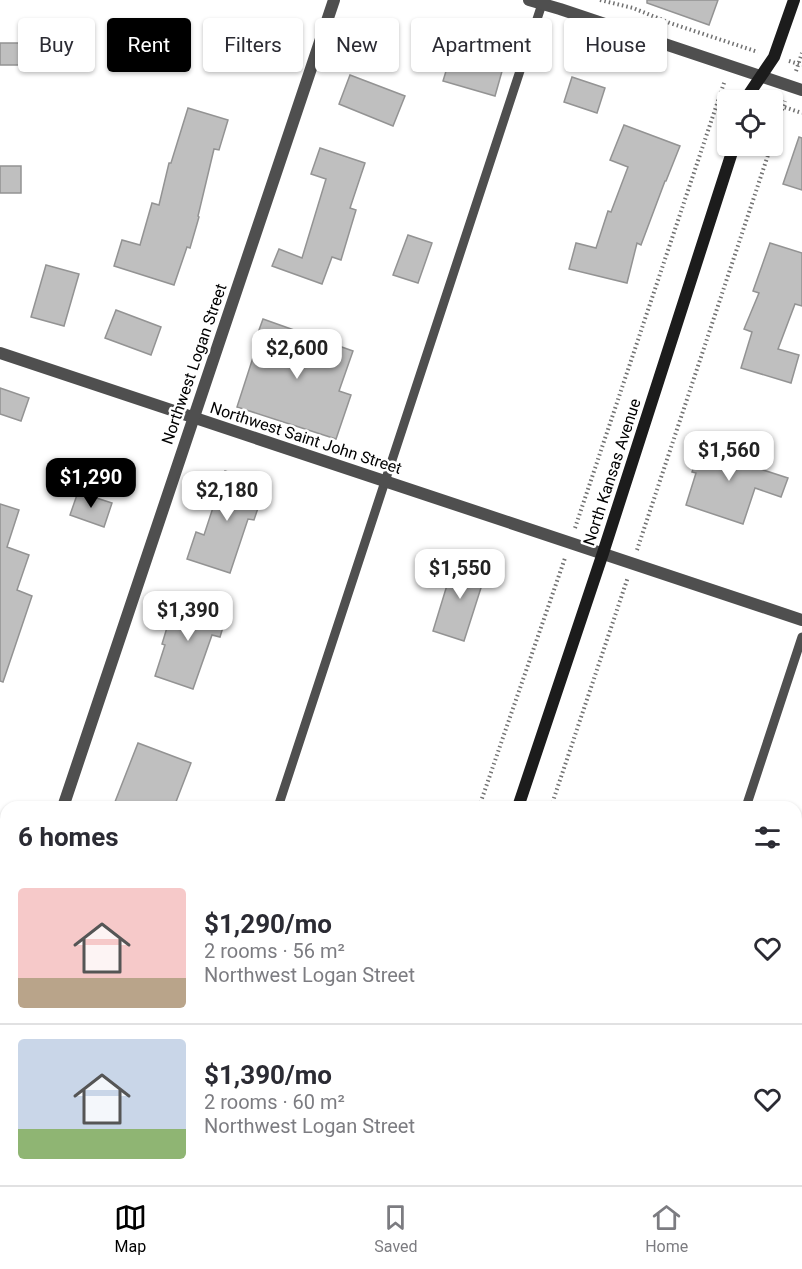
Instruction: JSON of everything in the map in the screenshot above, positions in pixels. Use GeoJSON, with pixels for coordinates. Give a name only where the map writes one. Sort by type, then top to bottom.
{"type":"FeatureCollection","features":[{"type":"Feature","properties":{"kind":"main road"},"geometry":{"type":"LineString","coordinates":[[751,90],[774,57],[794,0]]}},
{"type":"Feature","properties":{"kind":"main road","name":"North Kansas Avenue"},"geometry":{"type":"LineString","coordinates":[[520,801],[603,553],[731,156]]}},
{"type":"Feature","properties":{"kind":"street","name":"Northwest Logan Street"},"geometry":{"type":"LineString","coordinates":[[65,801],[334,0]]}},
{"type":"Feature","properties":{"kind":"street"},"geometry":{"type":"LineString","coordinates":[[529,0],[542,4],[562,5],[730,67],[802,90]]}},
{"type":"Feature","properties":{"kind":"street","name":"Northwest Saint John Street"},"geometry":{"type":"LineString","coordinates":[[0,353],[802,620]]}},
{"type":"Feature","properties":{"kind":"lane"},"geometry":{"type":"LineString","coordinates":[[280,801],[542,4]]}},
{"type":"Feature","properties":{"kind":"lane"},"geometry":{"type":"LineString","coordinates":[[748,801],[802,637]]}},
{"type":"Feature","properties":{"kind":"path"},"geometry":{"type":"LineString","coordinates":[[600,0],[633,8],[670,24],[802,65]]}},
{"type":"Feature","properties":{"kind":"path"},"geometry":{"type":"LineString","coordinates":[[481,801],[730,67]]}},
{"type":"Feature","properties":{"kind":"path"},"geometry":{"type":"LineString","coordinates":[[783,107],[802,113]]}},
{"type":"Feature","properties":{"kind":"path"},"geometry":{"type":"LineString","coordinates":[[553,801],[768,156]]}},
{"type":"Feature","properties":{"kind":"building"},"geometry":{"type":"Polygon","coordinates":[[[647,0],[718,0],[709,25],[647,3],[647,0]]]}},
{"type":"Feature","properties":{"kind":"building"},"geometry":{"type":"Polygon","coordinates":[[[0,43],[18,43],[18,65],[0,65],[0,43]]]}},
{"type":"Feature","properties":{"kind":"building"},"geometry":{"type":"Polygon","coordinates":[[[446,72],[502,72],[495,96],[443,81],[446,72]]]}},
{"type":"Feature","properties":{"kind":"building"},"geometry":{"type":"Polygon","coordinates":[[[350,75],[405,96],[393,126],[339,104],[350,75]]]}},
{"type":"Feature","properties":{"kind":"building"},"geometry":{"type":"Polygon","coordinates":[[[572,77],[605,88],[597,113],[564,102],[572,77]]]}},
{"type":"Feature","properties":{"kind":"building"},"geometry":{"type":"Polygon","coordinates":[[[188,108],[228,120],[219,150],[214,149],[190,248],[187,247],[174,285],[114,266],[122,240],[140,245],[152,203],[159,205],[169,163],[171,163],[188,108]]]}},
{"type":"Feature","properties":{"kind":"building"},"geometry":{"type":"Polygon","coordinates":[[[624,125],[680,146],[641,245],[637,243],[627,283],[569,269],[576,243],[596,248],[608,211],[611,212],[628,167],[610,160],[624,125]]]}},
{"type":"Feature","properties":{"kind":"building"},"geometry":{"type":"Polygon","coordinates":[[[799,137],[802,138],[802,190],[783,184],[799,137]]]}},
{"type":"Feature","properties":{"kind":"building"},"geometry":{"type":"Polygon","coordinates":[[[320,148],[365,163],[350,208],[356,210],[341,260],[332,257],[322,284],[272,266],[279,249],[302,258],[326,179],[311,174],[320,148]]]}},
{"type":"Feature","properties":{"kind":"building"},"geometry":{"type":"Polygon","coordinates":[[[0,166],[21,166],[21,193],[0,193],[0,166]]]}},
{"type":"Feature","properties":{"kind":"building"},"geometry":{"type":"Polygon","coordinates":[[[408,235],[432,243],[418,283],[393,275],[408,235]]]}},
{"type":"Feature","properties":{"kind":"building"},"geometry":{"type":"Polygon","coordinates":[[[770,243],[802,253],[802,306],[795,304],[778,349],[799,355],[791,383],[741,368],[752,332],[744,329],[759,293],[753,291],[770,243]]]}},
{"type":"Feature","properties":{"kind":"building"},"geometry":{"type":"Polygon","coordinates":[[[46,265],[79,274],[64,326],[31,317],[46,265]]]}},
{"type":"Feature","properties":{"kind":"building"},"geometry":{"type":"Polygon","coordinates":[[[116,310],[161,327],[151,355],[105,338],[116,310]]]}},
{"type":"Feature","properties":{"kind":"building"},"geometry":{"type":"Polygon","coordinates":[[[263,319],[353,351],[339,391],[351,395],[336,439],[237,407],[263,319]]]}},
{"type":"Feature","properties":{"kind":"building"},"geometry":{"type":"Polygon","coordinates":[[[0,388],[29,398],[21,421],[0,414],[0,388]]]}},
{"type":"Feature","properties":{"kind":"building"},"geometry":{"type":"Polygon","coordinates":[[[703,440],[760,459],[757,468],[788,478],[781,497],[755,488],[743,524],[686,505],[696,473],[692,472],[703,440]]]}},
{"type":"Feature","properties":{"kind":"building"},"geometry":{"type":"Polygon","coordinates":[[[225,471],[266,484],[254,520],[248,519],[230,573],[187,559],[196,532],[204,535],[225,471]]]}},
{"type":"Feature","properties":{"kind":"building"},"geometry":{"type":"Polygon","coordinates":[[[78,492],[112,503],[104,527],[70,515],[78,492]]]}},
{"type":"Feature","properties":{"kind":"building"},"geometry":{"type":"Polygon","coordinates":[[[0,504],[19,510],[7,547],[29,555],[17,590],[32,596],[3,682],[0,681],[0,504]]]}},
{"type":"Feature","properties":{"kind":"building"},"geometry":{"type":"Polygon","coordinates":[[[455,559],[487,569],[464,641],[433,631],[455,559]]]}},
{"type":"Feature","properties":{"kind":"building"},"geometry":{"type":"Polygon","coordinates":[[[176,598],[227,614],[220,637],[212,635],[193,689],[155,676],[176,598]]]}},
{"type":"Feature","properties":{"kind":"building"},"geometry":{"type":"Polygon","coordinates":[[[138,743],[191,763],[176,801],[115,801],[138,743]]]}}]}
